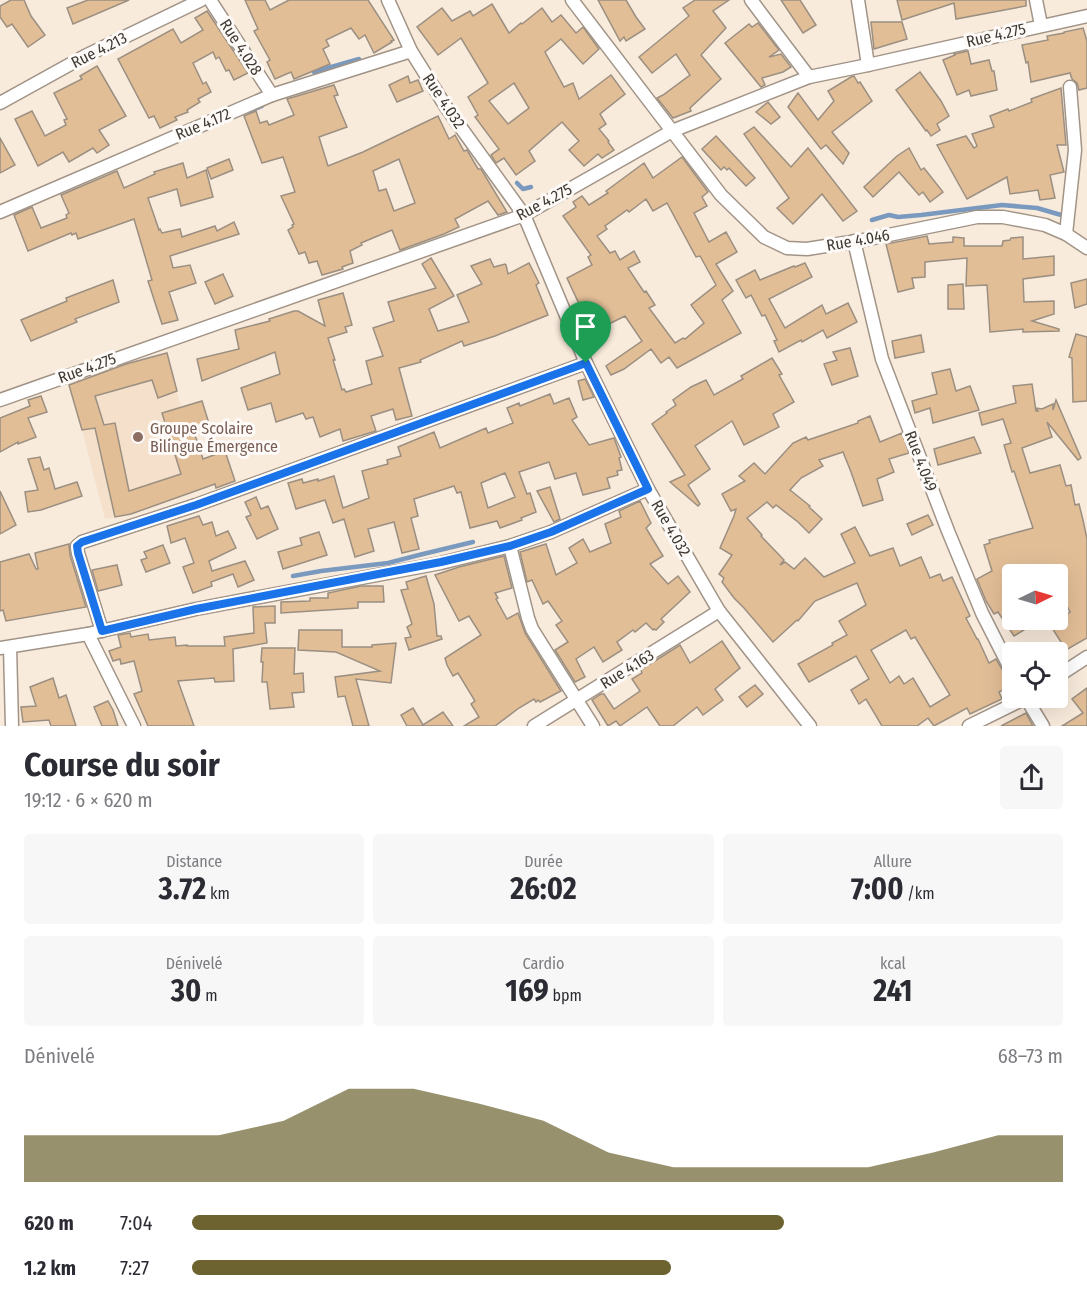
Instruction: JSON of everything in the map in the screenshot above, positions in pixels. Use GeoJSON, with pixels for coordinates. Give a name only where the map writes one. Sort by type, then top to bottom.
{"type":"FeatureCollection","features":[{"type":"Feature","properties":{"kind":"street","name":"Rue 4.213"},"geometry":{"type":"LineString","coordinates":[[0,103],[85,56],[201,0]]}},
{"type":"Feature","properties":{"kind":"street","name":"Rue 4.028"},"geometry":{"type":"LineString","coordinates":[[210,0],[272,94]]}},
{"type":"Feature","properties":{"kind":"street","name":"Rue 4.032"},"geometry":{"type":"LineString","coordinates":[[388,0],[411,51],[446,107],[524,215],[586,363],[648,489],[719,611],[810,726]]}},
{"type":"Feature","properties":{"kind":"street","name":"Rue 4.046"},"geometry":{"type":"LineString","coordinates":[[572,0],[720,195],[765,237],[787,248],[807,249],[854,242],[977,217],[1003,217],[1045,225],[1066,234],[1087,248]]}},
{"type":"Feature","properties":{"kind":"street"},"geometry":{"type":"LineString","coordinates":[[751,0],[809,77]]}},
{"type":"Feature","properties":{"kind":"street"},"geometry":{"type":"LineString","coordinates":[[858,0],[868,65]]}},
{"type":"Feature","properties":{"kind":"street"},"geometry":{"type":"LineString","coordinates":[[1036,0],[1041,25]]}},
{"type":"Feature","properties":{"kind":"street","name":"Rue 4.275"},"geometry":{"type":"LineString","coordinates":[[0,399],[524,215],[672,131],[809,77],[1087,16]]}},
{"type":"Feature","properties":{"kind":"street","name":"Rue 4.172"},"geometry":{"type":"LineString","coordinates":[[0,212],[272,94],[411,51]]}},
{"type":"Feature","properties":{"kind":"street"},"geometry":{"type":"LineString","coordinates":[[1066,234],[1081,150],[1070,87]]}},
{"type":"Feature","properties":{"kind":"street","name":"Rue 4.049"},"geometry":{"type":"LineString","coordinates":[[854,242],[882,359],[948,531],[978,603],[1002,652]]}},
{"type":"Feature","properties":{"kind":"street"},"geometry":{"type":"LineString","coordinates":[[102,631],[78,553],[77,546],[82,542],[196,505],[586,363]]}},
{"type":"Feature","properties":{"kind":"street"},"geometry":{"type":"LineString","coordinates":[[12,726],[5,648],[88,634],[196,609],[441,562],[510,546],[551,532],[648,489]]}},
{"type":"Feature","properties":{"kind":"street"},"geometry":{"type":"LineString","coordinates":[[510,546],[532,629],[593,726]]}},
{"type":"Feature","properties":{"kind":"street","name":"Rue 4.163"},"geometry":{"type":"LineString","coordinates":[[534,726],[719,611]]}},
{"type":"Feature","properties":{"kind":"street"},"geometry":{"type":"LineString","coordinates":[[88,634],[134,726]]}},
{"type":"Feature","properties":{"kind":"street"},"geometry":{"type":"LineString","coordinates":[[1068,669],[1087,657]]}},
{"type":"Feature","properties":{"kind":"street"},"geometry":{"type":"LineString","coordinates":[[969,726],[1006,708]]}},
{"type":"Feature","properties":{"kind":"street"},"geometry":{"type":"LineString","coordinates":[[1032,708],[1043,726]]}},
{"type":"Feature","properties":{"kind":"shaded area","name":"Groupe Scolaire Bilingue Émergence"},"geometry":{"type":"Polygon","coordinates":[[[167,353],[181,407],[184,407],[211,485],[134,513],[105,519],[68,381],[167,353]]]}},
{"type":"Feature","properties":{"kind":"building"},"geometry":{"type":"Polygon","coordinates":[[[11,0],[24,0],[31,16],[45,35],[28,47],[12,24],[7,27],[0,17],[0,6],[11,0]]]}},
{"type":"Feature","properties":{"kind":"building"},"geometry":{"type":"Polygon","coordinates":[[[88,0],[129,0],[73,24],[67,8],[88,0]]]}},
{"type":"Feature","properties":{"kind":"building"},"geometry":{"type":"Polygon","coordinates":[[[245,0],[265,0],[270,10],[289,0],[368,0],[394,40],[374,53],[365,35],[359,39],[351,28],[326,40],[329,46],[323,49],[330,64],[294,79],[291,72],[275,79],[267,62],[270,60],[254,31],[258,29],[245,0]]]}},
{"type":"Feature","properties":{"kind":"building"},"geometry":{"type":"Polygon","coordinates":[[[598,0],[626,0],[645,29],[626,41],[624,37],[620,41],[598,0]]]}},
{"type":"Feature","properties":{"kind":"building"},"geometry":{"type":"Polygon","coordinates":[[[695,0],[729,0],[713,11],[726,28],[701,55],[721,79],[690,108],[691,111],[673,118],[657,98],[690,75],[676,54],[652,73],[639,57],[689,16],[683,8],[695,0]]]}},
{"type":"Feature","properties":{"kind":"building"},"geometry":{"type":"Polygon","coordinates":[[[781,0],[800,0],[816,25],[803,33],[781,0]]]}},
{"type":"Feature","properties":{"kind":"building"},"geometry":{"type":"Polygon","coordinates":[[[897,0],[1026,0],[1026,6],[956,19],[954,3],[902,20],[897,0]]]}},
{"type":"Feature","properties":{"kind":"building"},"geometry":{"type":"Polygon","coordinates":[[[492,4],[509,33],[542,8],[552,22],[561,15],[576,33],[583,27],[599,49],[583,64],[561,39],[545,52],[564,87],[573,83],[579,99],[611,75],[625,94],[600,114],[606,124],[599,129],[614,150],[602,158],[598,154],[584,166],[569,150],[579,141],[562,122],[529,151],[535,161],[516,175],[504,158],[496,163],[491,155],[499,149],[475,117],[478,115],[468,97],[488,83],[461,38],[438,55],[417,27],[442,8],[452,21],[470,11],[473,16],[492,4]],[[514,83],[489,101],[508,124],[529,108],[514,83]]]}},
{"type":"Feature","properties":{"kind":"building"},"geometry":{"type":"Polygon","coordinates":[[[207,11],[248,73],[234,80],[229,70],[226,71],[219,57],[216,59],[213,52],[193,63],[203,84],[206,82],[211,92],[198,99],[200,102],[187,110],[188,112],[175,117],[177,120],[160,128],[154,116],[149,118],[118,59],[173,29],[181,43],[203,30],[195,18],[207,11]]]}},
{"type":"Feature","properties":{"kind":"building"},"geometry":{"type":"Polygon","coordinates":[[[871,22],[902,22],[907,39],[874,49],[871,22]]]}},
{"type":"Feature","properties":{"kind":"building"},"geometry":{"type":"Polygon","coordinates":[[[758,23],[779,50],[769,57],[781,54],[791,67],[783,72],[762,78],[765,85],[761,87],[725,43],[749,24],[752,27],[758,23]]]}},
{"type":"Feature","properties":{"kind":"building"},"geometry":{"type":"Polygon","coordinates":[[[1083,28],[1087,41],[1087,88],[1079,90],[1070,73],[1031,82],[1028,62],[1026,63],[1022,45],[1048,40],[1047,36],[1083,28]]]}},
{"type":"Feature","properties":{"kind":"building"},"geometry":{"type":"Polygon","coordinates":[[[968,51],[971,64],[989,60],[992,71],[994,71],[997,90],[971,96],[969,90],[957,95],[943,60],[954,54],[968,51]]]}},
{"type":"Feature","properties":{"kind":"building"},"geometry":{"type":"Polygon","coordinates":[[[97,66],[126,116],[99,130],[109,145],[97,153],[93,148],[69,162],[63,152],[38,166],[15,119],[32,111],[45,136],[66,125],[64,120],[67,119],[54,93],[82,79],[80,76],[97,66]]]}},
{"type":"Feature","properties":{"kind":"building"},"geometry":{"type":"Polygon","coordinates":[[[920,72],[949,116],[937,124],[940,130],[931,136],[896,90],[920,72]]]}},
{"type":"Feature","properties":{"kind":"building"},"geometry":{"type":"Polygon","coordinates":[[[408,76],[410,83],[418,80],[423,91],[397,102],[389,85],[408,76]]]}},
{"type":"Feature","properties":{"kind":"building"},"geometry":{"type":"Polygon","coordinates":[[[854,76],[872,101],[832,132],[849,153],[843,164],[826,145],[821,149],[788,107],[798,93],[818,120],[834,101],[828,91],[854,76]]]}},
{"type":"Feature","properties":{"kind":"building"},"geometry":{"type":"Polygon","coordinates":[[[334,85],[338,95],[334,96],[347,127],[319,137],[328,166],[438,116],[449,139],[455,135],[464,151],[467,150],[507,212],[498,215],[488,201],[455,219],[459,227],[400,250],[392,230],[361,243],[362,245],[350,251],[353,263],[342,267],[343,269],[322,275],[317,261],[309,263],[305,252],[299,254],[288,230],[294,224],[281,196],[295,192],[283,157],[262,163],[244,116],[256,111],[260,123],[267,121],[269,125],[294,115],[287,99],[334,85]],[[399,159],[373,171],[379,191],[386,189],[394,211],[415,203],[399,159]]]}},
{"type":"Feature","properties":{"kind":"building"},"geometry":{"type":"Polygon","coordinates":[[[1061,88],[1066,145],[1057,145],[1064,172],[1050,175],[1055,198],[1040,200],[1038,190],[1010,194],[1007,177],[967,199],[937,145],[966,136],[974,148],[977,146],[972,134],[994,127],[990,116],[1032,102],[1031,99],[1061,88]]]}},
{"type":"Feature","properties":{"kind":"building"},"geometry":{"type":"Polygon","coordinates":[[[768,102],[780,117],[771,124],[756,112],[768,102]]]}},
{"type":"Feature","properties":{"kind":"building"},"geometry":{"type":"Polygon","coordinates":[[[754,127],[791,167],[808,148],[857,211],[843,221],[822,194],[793,224],[777,208],[789,198],[744,134],[754,127]]]}},
{"type":"Feature","properties":{"kind":"building"},"geometry":{"type":"Polygon","coordinates":[[[716,136],[755,178],[746,186],[729,168],[727,170],[724,167],[721,170],[702,149],[716,136]]]}},
{"type":"Feature","properties":{"kind":"building"},"geometry":{"type":"Polygon","coordinates":[[[0,138],[15,165],[0,173],[0,138]]]}},
{"type":"Feature","properties":{"kind":"building"},"geometry":{"type":"Polygon","coordinates":[[[909,148],[921,170],[924,168],[943,192],[930,202],[923,192],[919,195],[899,172],[873,197],[864,187],[897,156],[909,148]]]}},
{"type":"Feature","properties":{"kind":"building"},"geometry":{"type":"Polygon","coordinates":[[[682,157],[708,192],[702,197],[707,206],[694,213],[709,242],[726,232],[737,252],[716,264],[733,291],[722,300],[741,333],[677,368],[669,357],[661,363],[651,349],[624,369],[611,375],[606,366],[642,341],[625,316],[595,329],[590,320],[586,322],[567,278],[592,265],[588,257],[591,255],[563,216],[576,207],[573,202],[582,196],[589,205],[608,193],[606,191],[644,163],[653,178],[682,157]],[[646,199],[605,226],[607,229],[597,236],[610,253],[615,251],[620,260],[634,251],[640,262],[628,268],[655,305],[649,308],[675,343],[685,339],[704,323],[691,305],[716,285],[700,256],[696,257],[667,203],[653,211],[646,199]]]}},
{"type":"Feature","properties":{"kind":"building"},"geometry":{"type":"Polygon","coordinates":[[[229,159],[233,170],[211,179],[207,168],[229,159]]]}},
{"type":"Feature","properties":{"kind":"building"},"geometry":{"type":"Polygon","coordinates":[[[183,163],[187,178],[206,170],[213,197],[181,206],[177,189],[148,198],[159,230],[162,233],[180,229],[182,237],[215,226],[217,231],[234,222],[239,234],[170,256],[173,268],[190,265],[196,283],[169,292],[178,320],[162,324],[148,281],[152,280],[134,219],[78,239],[76,233],[72,235],[71,233],[28,251],[14,215],[32,207],[41,228],[67,218],[66,215],[69,213],[61,195],[117,171],[124,188],[155,174],[154,172],[183,163]]]}},
{"type":"Feature","properties":{"kind":"building"},"geometry":{"type":"Polygon","coordinates":[[[927,236],[929,244],[953,242],[953,237],[964,238],[964,246],[1002,246],[1003,241],[1023,237],[1023,259],[1054,256],[1054,275],[1023,279],[1024,302],[1054,301],[1054,314],[1032,321],[1059,329],[1059,331],[1023,332],[1023,329],[990,332],[987,285],[966,286],[967,258],[925,262],[925,277],[912,278],[914,288],[898,292],[886,244],[927,236]]]}},
{"type":"Feature","properties":{"kind":"building"},"geometry":{"type":"Polygon","coordinates":[[[431,258],[454,296],[429,309],[438,331],[469,322],[457,295],[482,284],[471,266],[490,259],[494,267],[505,264],[508,274],[529,263],[539,283],[536,285],[548,315],[464,346],[462,341],[420,360],[421,362],[399,368],[412,416],[396,420],[393,409],[371,416],[376,431],[343,441],[340,429],[320,437],[313,417],[306,419],[303,413],[276,422],[271,403],[248,410],[241,388],[280,374],[275,352],[202,381],[197,359],[239,349],[235,330],[270,321],[269,319],[294,311],[325,326],[318,300],[343,293],[352,325],[345,327],[347,332],[328,338],[342,390],[346,392],[372,384],[366,361],[383,356],[373,328],[394,321],[388,302],[436,288],[422,264],[431,258]]]}},
{"type":"Feature","properties":{"kind":"building"},"geometry":{"type":"Polygon","coordinates":[[[805,263],[812,277],[769,299],[785,328],[822,305],[826,314],[848,303],[857,322],[827,338],[823,330],[779,352],[774,341],[777,340],[765,315],[762,316],[751,295],[746,298],[736,280],[755,270],[760,280],[805,263]]]}},
{"type":"Feature","properties":{"kind":"building"},"geometry":{"type":"Polygon","coordinates":[[[223,274],[233,296],[215,304],[205,282],[223,274]]]}},
{"type":"Feature","properties":{"kind":"building"},"geometry":{"type":"Polygon","coordinates":[[[1087,279],[1087,304],[1075,308],[1071,283],[1087,279]]]}},
{"type":"Feature","properties":{"kind":"building"},"geometry":{"type":"Polygon","coordinates":[[[113,280],[119,302],[75,319],[77,322],[31,341],[21,320],[67,301],[66,298],[113,280]]]}},
{"type":"Feature","properties":{"kind":"building"},"geometry":{"type":"Polygon","coordinates":[[[963,284],[964,309],[948,309],[948,285],[963,284]]]}},
{"type":"Feature","properties":{"kind":"building"},"geometry":{"type":"Polygon","coordinates":[[[1076,334],[1087,337],[1087,401],[1073,402],[1072,358],[1069,357],[1076,334]]]}},
{"type":"Feature","properties":{"kind":"building"},"geometry":{"type":"Polygon","coordinates":[[[921,335],[924,352],[895,358],[892,341],[921,335]]]}},
{"type":"Feature","properties":{"kind":"building"},"geometry":{"type":"Polygon","coordinates":[[[850,348],[858,376],[832,385],[824,364],[837,360],[833,352],[850,348]]]}},
{"type":"Feature","properties":{"kind":"building"},"geometry":{"type":"Polygon","coordinates":[[[167,353],[177,391],[158,398],[152,380],[95,396],[104,425],[115,423],[129,491],[181,474],[162,413],[202,401],[211,430],[195,435],[203,459],[225,451],[235,481],[216,488],[215,484],[131,514],[115,517],[95,428],[82,430],[69,385],[126,364],[167,353]]]}},
{"type":"Feature","properties":{"kind":"building"},"geometry":{"type":"Polygon","coordinates":[[[772,358],[794,402],[773,414],[779,427],[744,445],[732,421],[695,446],[710,469],[688,485],[700,504],[698,506],[670,482],[685,475],[652,424],[676,405],[673,400],[691,387],[706,380],[714,395],[743,379],[741,376],[772,358]]]}},
{"type":"Feature","properties":{"kind":"building"},"geometry":{"type":"Polygon","coordinates":[[[950,369],[956,391],[970,386],[979,410],[933,423],[930,408],[915,413],[912,401],[937,394],[932,373],[950,369]]]}},
{"type":"Feature","properties":{"kind":"building"},"geometry":{"type":"Polygon","coordinates":[[[585,379],[594,397],[583,400],[578,381],[585,379]]]}},
{"type":"Feature","properties":{"kind":"building"},"geometry":{"type":"Polygon","coordinates":[[[1032,384],[1036,411],[1038,411],[1036,408],[1042,409],[1053,404],[1053,410],[1056,400],[1081,458],[1078,460],[1047,422],[1052,437],[1022,448],[1030,473],[1060,465],[1066,486],[1071,485],[1075,505],[1079,504],[1083,520],[1087,539],[1087,638],[1068,649],[1068,642],[1061,642],[1053,630],[1068,630],[1068,613],[1070,612],[1068,608],[1068,564],[1002,564],[1002,618],[998,612],[994,614],[977,579],[992,571],[984,545],[990,543],[989,540],[1033,528],[1004,445],[1011,443],[1003,419],[982,425],[979,413],[1016,403],[1013,386],[1032,384]]]}},
{"type":"Feature","properties":{"kind":"building"},"geometry":{"type":"Polygon","coordinates":[[[550,394],[554,404],[569,398],[577,417],[572,420],[589,445],[614,438],[621,457],[619,458],[622,470],[617,471],[618,475],[607,478],[610,488],[583,495],[576,473],[555,479],[549,462],[519,472],[527,494],[530,493],[536,512],[500,528],[497,521],[470,528],[461,492],[457,493],[454,486],[414,499],[418,516],[411,518],[419,549],[402,553],[394,522],[368,529],[374,551],[355,557],[344,519],[333,523],[325,500],[296,509],[288,483],[302,479],[303,483],[318,479],[318,481],[334,476],[343,508],[369,498],[362,471],[388,464],[387,460],[401,456],[398,447],[434,432],[440,448],[486,428],[488,433],[513,423],[507,408],[519,403],[520,406],[550,394]],[[505,473],[481,483],[488,508],[515,497],[505,473]]]}},
{"type":"Feature","properties":{"kind":"building"},"geometry":{"type":"Polygon","coordinates":[[[41,396],[47,412],[28,418],[36,437],[18,444],[18,442],[0,452],[0,418],[30,406],[28,400],[41,396]]]}},
{"type":"Feature","properties":{"kind":"building"},"geometry":{"type":"Polygon","coordinates":[[[870,416],[880,442],[902,433],[909,453],[889,459],[894,472],[877,479],[883,500],[863,506],[843,452],[819,460],[823,466],[801,478],[790,490],[822,519],[809,533],[776,505],[773,508],[767,502],[747,518],[784,560],[780,565],[785,562],[794,569],[805,558],[824,577],[855,563],[841,534],[855,527],[870,556],[893,548],[900,566],[921,557],[930,578],[940,574],[943,581],[952,577],[970,616],[966,618],[989,663],[996,659],[1002,669],[1002,690],[999,692],[1002,699],[970,714],[967,708],[934,726],[928,718],[917,726],[882,726],[866,699],[859,704],[851,690],[869,679],[856,656],[809,682],[798,664],[847,635],[839,621],[866,605],[857,583],[815,601],[798,621],[773,642],[734,598],[722,582],[724,578],[719,574],[732,555],[720,548],[736,509],[731,511],[722,494],[745,481],[739,476],[754,463],[765,474],[793,443],[806,437],[808,440],[858,423],[870,416]],[[906,630],[871,650],[890,683],[899,676],[904,684],[913,678],[930,707],[950,695],[915,637],[911,639],[906,630]]]}},
{"type":"Feature","properties":{"kind":"building"},"geometry":{"type":"Polygon","coordinates":[[[974,437],[981,453],[938,465],[934,449],[974,437]]]}},
{"type":"Feature","properties":{"kind":"building"},"geometry":{"type":"Polygon","coordinates":[[[40,457],[44,470],[49,468],[55,489],[77,482],[82,496],[28,512],[25,492],[38,490],[28,459],[40,457]]]}},
{"type":"Feature","properties":{"kind":"building"},"geometry":{"type":"Polygon","coordinates":[[[550,487],[560,519],[554,522],[537,491],[550,487]]]}},
{"type":"Feature","properties":{"kind":"building"},"geometry":{"type":"Polygon","coordinates":[[[0,491],[16,525],[0,534],[0,491]]]}},
{"type":"Feature","properties":{"kind":"building"},"geometry":{"type":"Polygon","coordinates":[[[256,497],[261,509],[268,506],[278,529],[257,539],[246,517],[251,515],[245,502],[256,497]]]}},
{"type":"Feature","properties":{"kind":"building"},"geometry":{"type":"Polygon","coordinates":[[[640,501],[651,523],[646,528],[663,556],[650,564],[668,584],[678,576],[690,592],[661,619],[664,622],[656,630],[646,623],[635,632],[633,630],[617,642],[622,650],[603,662],[594,647],[576,659],[585,677],[575,682],[555,650],[568,642],[556,625],[562,621],[548,601],[543,604],[532,580],[527,582],[520,552],[546,544],[556,575],[577,563],[569,548],[583,539],[590,552],[611,543],[605,524],[621,517],[619,511],[640,501]]]}},
{"type":"Feature","properties":{"kind":"building"},"geometry":{"type":"Polygon","coordinates":[[[928,515],[933,525],[912,535],[907,524],[928,515]]]}},
{"type":"Feature","properties":{"kind":"building"},"geometry":{"type":"Polygon","coordinates":[[[199,516],[203,525],[212,522],[216,536],[228,531],[236,548],[209,561],[212,571],[245,561],[254,580],[238,587],[233,574],[211,582],[212,586],[193,593],[183,567],[194,563],[185,538],[171,543],[167,526],[199,516]]]}},
{"type":"Feature","properties":{"kind":"building"},"geometry":{"type":"Polygon","coordinates":[[[319,532],[327,555],[283,569],[278,552],[302,545],[300,538],[319,532]]]}},
{"type":"Feature","properties":{"kind":"building"},"geometry":{"type":"Polygon","coordinates":[[[69,544],[70,555],[86,607],[6,621],[3,610],[0,611],[0,562],[29,554],[38,569],[35,553],[69,544]]]}},
{"type":"Feature","properties":{"kind":"building"},"geometry":{"type":"Polygon","coordinates":[[[163,545],[170,563],[146,572],[141,560],[147,558],[144,552],[163,545]]]}},
{"type":"Feature","properties":{"kind":"building"},"geometry":{"type":"Polygon","coordinates":[[[504,556],[512,588],[495,593],[498,598],[496,599],[507,619],[518,613],[525,633],[561,691],[540,702],[534,699],[495,726],[464,726],[479,717],[471,704],[475,701],[458,673],[453,676],[445,658],[481,635],[469,616],[459,621],[435,575],[504,556]]]}},
{"type":"Feature","properties":{"kind":"building"},"geometry":{"type":"Polygon","coordinates":[[[117,565],[122,585],[98,591],[92,570],[117,565]]]}},
{"type":"Feature","properties":{"kind":"building"},"geometry":{"type":"Polygon","coordinates":[[[426,576],[434,604],[437,636],[441,636],[442,639],[409,650],[405,638],[411,637],[407,627],[412,624],[401,590],[408,589],[406,582],[426,576]]]}},
{"type":"Feature","properties":{"kind":"building"},"geometry":{"type":"Polygon","coordinates":[[[361,586],[383,586],[384,602],[358,602],[358,608],[281,613],[281,602],[328,598],[328,593],[361,586]]]}},
{"type":"Feature","properties":{"kind":"building"},"geometry":{"type":"Polygon","coordinates":[[[275,606],[275,623],[265,623],[267,643],[233,649],[234,681],[215,682],[214,678],[178,681],[194,726],[148,726],[134,694],[142,691],[134,661],[121,664],[120,659],[113,661],[109,651],[121,647],[118,635],[130,633],[131,637],[148,634],[149,640],[175,637],[176,646],[225,646],[224,637],[254,633],[253,607],[275,606]]]}},
{"type":"Feature","properties":{"kind":"building"},"geometry":{"type":"Polygon","coordinates":[[[299,630],[342,630],[342,647],[372,647],[372,645],[396,643],[391,683],[356,679],[369,726],[353,726],[345,696],[338,697],[335,677],[380,671],[336,652],[298,650],[299,630]]]}},
{"type":"Feature","properties":{"kind":"building"},"geometry":{"type":"Polygon","coordinates":[[[1010,630],[1024,630],[1014,636],[1010,630]]]}},
{"type":"Feature","properties":{"kind":"building"},"geometry":{"type":"Polygon","coordinates":[[[722,641],[740,668],[715,689],[723,700],[703,715],[697,707],[673,726],[660,726],[647,707],[620,726],[616,721],[608,726],[592,700],[604,694],[614,709],[640,691],[632,679],[642,673],[641,670],[680,645],[690,663],[722,641]]]}},
{"type":"Feature","properties":{"kind":"building"},"geometry":{"type":"Polygon","coordinates":[[[262,648],[295,648],[294,674],[303,673],[304,692],[292,693],[294,707],[270,709],[267,682],[262,682],[262,648]]]}},
{"type":"Feature","properties":{"kind":"building"},"geometry":{"type":"Polygon","coordinates":[[[53,678],[59,698],[66,695],[76,726],[51,726],[49,720],[23,722],[21,707],[36,706],[30,687],[53,678]]]}},
{"type":"Feature","properties":{"kind":"building"},"geometry":{"type":"Polygon","coordinates":[[[755,685],[763,694],[747,707],[739,697],[755,685]]]}},
{"type":"Feature","properties":{"kind":"building"},"geometry":{"type":"Polygon","coordinates":[[[1087,688],[1087,726],[1062,726],[1083,713],[1072,699],[1087,688]]]}},
{"type":"Feature","properties":{"kind":"building"},"geometry":{"type":"Polygon","coordinates":[[[108,701],[118,726],[102,726],[94,707],[108,701]]]}},
{"type":"Feature","properties":{"kind":"building"},"geometry":{"type":"Polygon","coordinates":[[[413,708],[423,725],[443,712],[453,726],[407,726],[401,715],[413,708]]]}},
{"type":"Feature","properties":{"kind":"building"},"geometry":{"type":"Polygon","coordinates":[[[1026,713],[1033,726],[1001,726],[1026,713]]]}},
{"type":"Feature","properties":{"kind":"waterway"},"geometry":{"type":"LineString","coordinates":[[314,72],[359,59]]}},
{"type":"Feature","properties":{"kind":"waterway"},"geometry":{"type":"LineString","coordinates":[[250,111],[262,106]]}},
{"type":"Feature","properties":{"kind":"waterway"},"geometry":{"type":"LineString","coordinates":[[517,183],[523,189],[531,187]]}},
{"type":"Feature","properties":{"kind":"waterway"},"geometry":{"type":"LineString","coordinates":[[872,220],[889,215],[898,217],[921,215],[1002,205],[1037,208],[1068,217]]}},
{"type":"Feature","properties":{"kind":"waterway"},"geometry":{"type":"LineString","coordinates":[[293,576],[388,563],[473,542]]}},
{"type":"Feature","properties":{"kind":"place","name":"Groupe Scolaire Bilingue Émergence"},"geometry":{"type":"Point","coordinates":[138,437]}},
{"type":"Feature","properties":{"kind":"route"},"geometry":{"type":"LineString","coordinates":[[586,363],[648,489],[551,532],[510,546],[441,562],[196,609],[102,631],[78,553],[77,546],[82,542],[196,505],[586,363]]}}]}
